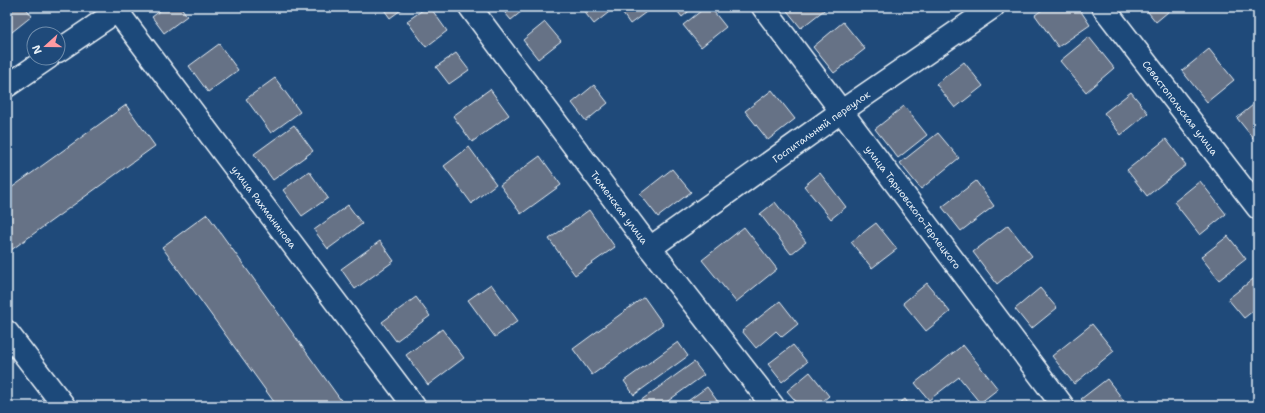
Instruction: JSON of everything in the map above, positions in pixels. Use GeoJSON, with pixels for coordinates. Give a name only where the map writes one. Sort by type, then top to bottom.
{"type":"FeatureCollection","features":[{"type":"Feature","properties":{"kind":"street","name":"Тюменская улица"},"geometry":{"type":"LineString","coordinates":[[470,7],[650,248],[772,406]]}},
{"type":"Feature","properties":{"kind":"street","name":"улица Тарновского-Терлецкого"},"geometry":{"type":"LineString","coordinates":[[763,7],[1063,406]]}},
{"type":"Feature","properties":{"kind":"street","name":"Госпитальный переулок"},"geometry":{"type":"LineString","coordinates":[[650,248],[993,7]]}},
{"type":"Feature","properties":{"kind":"street","name":"Севастопольская улица"},"geometry":{"type":"LineString","coordinates":[[1103,7],[1258,208]]}},
{"type":"Feature","properties":{"kind":"street"},"geometry":{"type":"LineString","coordinates":[[66,45],[118,8]]}},
{"type":"Feature","properties":{"kind":"street","name":"улица Рахманинова"},"geometry":{"type":"LineString","coordinates":[[118,8],[414,406]]}},
{"type":"Feature","properties":{"kind":"street"},"geometry":{"type":"LineString","coordinates":[[7,86],[36,66]]}},
{"type":"Feature","properties":{"kind":"street"},"geometry":{"type":"LineString","coordinates":[[7,332],[64,406]]}},
{"type":"Feature","properties":{"kind":"building"},"geometry":{"type":"Polygon","coordinates":[[[7,7],[25,7],[32,16],[7,36],[7,7]]]}},
{"type":"Feature","properties":{"kind":"building"},"geometry":{"type":"Polygon","coordinates":[[[165,7],[181,7],[187,16],[164,33],[152,17],[165,7]]]}},
{"type":"Feature","properties":{"kind":"building"},"geometry":{"type":"Polygon","coordinates":[[[382,7],[405,7],[390,18],[382,7]]]}},
{"type":"Feature","properties":{"kind":"building"},"geometry":{"type":"Polygon","coordinates":[[[427,7],[430,7],[447,31],[426,47],[407,21],[427,7]]]}},
{"type":"Feature","properties":{"kind":"building"},"geometry":{"type":"Polygon","coordinates":[[[500,7],[527,7],[511,20],[500,7]]]}},
{"type":"Feature","properties":{"kind":"building"},"geometry":{"type":"Polygon","coordinates":[[[584,7],[612,7],[613,9],[594,24],[582,9],[584,7]]]}},
{"type":"Feature","properties":{"kind":"building"},"geometry":{"type":"Polygon","coordinates":[[[618,7],[653,7],[630,24],[618,7]]]}},
{"type":"Feature","properties":{"kind":"building"},"geometry":{"type":"Polygon","coordinates":[[[674,7],[694,7],[682,17],[674,7]]]}},
{"type":"Feature","properties":{"kind":"building"},"geometry":{"type":"Polygon","coordinates":[[[706,7],[710,7],[726,27],[701,47],[683,25],[706,7]]]}},
{"type":"Feature","properties":{"kind":"building"},"geometry":{"type":"Polygon","coordinates":[[[784,7],[828,7],[801,28],[784,7]]]}},
{"type":"Feature","properties":{"kind":"building"},"geometry":{"type":"Polygon","coordinates":[[[1046,7],[1078,7],[1090,25],[1058,47],[1035,15],[1046,7]]]}},
{"type":"Feature","properties":{"kind":"building"},"geometry":{"type":"Polygon","coordinates":[[[1144,7],[1174,7],[1156,22],[1144,7]]]}},
{"type":"Feature","properties":{"kind":"building"},"geometry":{"type":"Polygon","coordinates":[[[545,22],[561,41],[538,59],[523,40],[545,22]]]}},
{"type":"Feature","properties":{"kind":"building"},"geometry":{"type":"Polygon","coordinates":[[[843,22],[865,49],[834,73],[813,47],[843,22]]]}},
{"type":"Feature","properties":{"kind":"building"},"geometry":{"type":"Polygon","coordinates":[[[1089,37],[1114,68],[1086,92],[1060,61],[1089,37]]]}},
{"type":"Feature","properties":{"kind":"building"},"geometry":{"type":"Polygon","coordinates":[[[219,44],[238,70],[208,92],[189,66],[219,44]]]}},
{"type":"Feature","properties":{"kind":"building"},"geometry":{"type":"Polygon","coordinates":[[[1209,49],[1234,80],[1207,102],[1182,71],[1209,49]]]}},
{"type":"Feature","properties":{"kind":"building"},"geometry":{"type":"Polygon","coordinates":[[[456,53],[469,70],[449,84],[436,67],[456,53]]]}},
{"type":"Feature","properties":{"kind":"building"},"geometry":{"type":"Polygon","coordinates":[[[964,62],[983,86],[955,108],[936,84],[964,62]]]}},
{"type":"Feature","properties":{"kind":"building"},"geometry":{"type":"Polygon","coordinates":[[[275,78],[300,112],[271,133],[246,99],[275,78]]]}},
{"type":"Feature","properties":{"kind":"building"},"geometry":{"type":"Polygon","coordinates":[[[594,85],[608,103],[586,121],[572,103],[594,85]]]}},
{"type":"Feature","properties":{"kind":"building"},"geometry":{"type":"Polygon","coordinates":[[[490,89],[509,115],[472,142],[453,116],[490,89]]]}},
{"type":"Feature","properties":{"kind":"building"},"geometry":{"type":"Polygon","coordinates":[[[772,90],[795,119],[768,140],[745,111],[772,90]]]}},
{"type":"Feature","properties":{"kind":"building"},"geometry":{"type":"Polygon","coordinates":[[[1131,92],[1148,113],[1121,135],[1104,113],[1131,92]]]}},
{"type":"Feature","properties":{"kind":"building"},"geometry":{"type":"Polygon","coordinates":[[[1258,101],[1258,135],[1253,138],[1237,118],[1258,101]]]}},
{"type":"Feature","properties":{"kind":"building"},"geometry":{"type":"Polygon","coordinates":[[[126,105],[155,146],[7,253],[7,191],[126,105]]]}},
{"type":"Feature","properties":{"kind":"building"},"geometry":{"type":"Polygon","coordinates":[[[904,106],[927,135],[898,158],[875,129],[904,106]]]}},
{"type":"Feature","properties":{"kind":"building"},"geometry":{"type":"Polygon","coordinates":[[[294,125],[313,151],[273,180],[254,154],[294,125]]]}},
{"type":"Feature","properties":{"kind":"building"},"geometry":{"type":"Polygon","coordinates":[[[938,133],[959,158],[921,189],[900,163],[938,133]]]}},
{"type":"Feature","properties":{"kind":"building"},"geometry":{"type":"Polygon","coordinates":[[[1166,139],[1186,165],[1147,196],[1127,170],[1166,139]]]}},
{"type":"Feature","properties":{"kind":"building"},"geometry":{"type":"Polygon","coordinates":[[[469,147],[496,184],[472,204],[444,166],[469,147]]]}},
{"type":"Feature","properties":{"kind":"building"},"geometry":{"type":"Polygon","coordinates":[[[540,156],[561,185],[521,214],[500,185],[540,156]]]}},
{"type":"Feature","properties":{"kind":"building"},"geometry":{"type":"Polygon","coordinates":[[[672,169],[691,192],[658,217],[640,194],[672,169]]]}},
{"type":"Feature","properties":{"kind":"building"},"geometry":{"type":"Polygon","coordinates":[[[309,171],[328,198],[302,216],[283,190],[309,171]]]}},
{"type":"Feature","properties":{"kind":"building"},"geometry":{"type":"Polygon","coordinates":[[[820,173],[846,207],[831,219],[804,186],[820,173]]]}},
{"type":"Feature","properties":{"kind":"building"},"geometry":{"type":"Polygon","coordinates":[[[976,181],[994,206],[961,231],[942,207],[976,181]]]}},
{"type":"Feature","properties":{"kind":"building"},"geometry":{"type":"Polygon","coordinates":[[[1200,181],[1226,214],[1200,235],[1174,202],[1200,181]]]}},
{"type":"Feature","properties":{"kind":"building"},"geometry":{"type":"Polygon","coordinates":[[[775,202],[806,242],[791,254],[760,214],[775,202]]]}},
{"type":"Feature","properties":{"kind":"building"},"geometry":{"type":"Polygon","coordinates":[[[348,205],[362,224],[328,249],[314,230],[348,205]]]}},
{"type":"Feature","properties":{"kind":"building"},"geometry":{"type":"Polygon","coordinates":[[[589,210],[615,247],[575,275],[549,239],[589,210]]]}},
{"type":"Feature","properties":{"kind":"building"},"geometry":{"type":"Polygon","coordinates":[[[207,214],[345,406],[277,406],[162,247],[207,214]]]}},
{"type":"Feature","properties":{"kind":"building"},"geometry":{"type":"Polygon","coordinates":[[[876,223],[897,249],[872,268],[851,242],[876,223]]]}},
{"type":"Feature","properties":{"kind":"building"},"geometry":{"type":"Polygon","coordinates":[[[1008,225],[1032,256],[997,284],[973,252],[1008,225]]]}},
{"type":"Feature","properties":{"kind":"building"},"geometry":{"type":"Polygon","coordinates":[[[744,227],[777,269],[736,302],[702,260],[744,227]]]}},
{"type":"Feature","properties":{"kind":"building"},"geometry":{"type":"Polygon","coordinates":[[[1228,236],[1246,259],[1219,280],[1201,257],[1228,236]]]}},
{"type":"Feature","properties":{"kind":"building"},"geometry":{"type":"Polygon","coordinates":[[[380,241],[394,261],[355,289],[341,269],[380,241]]]}},
{"type":"Feature","properties":{"kind":"building"},"geometry":{"type":"Polygon","coordinates":[[[1258,275],[1258,307],[1244,318],[1228,299],[1258,275]]]}},
{"type":"Feature","properties":{"kind":"building"},"geometry":{"type":"Polygon","coordinates":[[[927,283],[950,312],[926,331],[903,303],[927,283]]]}},
{"type":"Feature","properties":{"kind":"building"},"geometry":{"type":"Polygon","coordinates":[[[491,284],[518,321],[495,337],[468,300],[491,284]]]}},
{"type":"Feature","properties":{"kind":"building"},"geometry":{"type":"Polygon","coordinates":[[[1040,288],[1057,308],[1031,329],[1015,309],[1040,288]]]}},
{"type":"Feature","properties":{"kind":"building"},"geometry":{"type":"Polygon","coordinates":[[[416,297],[430,316],[396,341],[382,322],[416,297]]]}},
{"type":"Feature","properties":{"kind":"building"},"geometry":{"type":"Polygon","coordinates":[[[644,297],[663,324],[592,375],[573,349],[644,297]]]}},
{"type":"Feature","properties":{"kind":"building"},"geometry":{"type":"Polygon","coordinates":[[[780,301],[798,324],[782,337],[776,331],[756,348],[742,331],[780,301]]]}},
{"type":"Feature","properties":{"kind":"building"},"geometry":{"type":"Polygon","coordinates":[[[1092,324],[1114,351],[1074,384],[1052,356],[1092,324]]]}},
{"type":"Feature","properties":{"kind":"building"},"geometry":{"type":"Polygon","coordinates":[[[442,329],[464,358],[428,385],[406,355],[442,329]]]}},
{"type":"Feature","properties":{"kind":"building"},"geometry":{"type":"Polygon","coordinates":[[[678,342],[688,356],[634,395],[624,381],[678,342]]]}},
{"type":"Feature","properties":{"kind":"building"},"geometry":{"type":"Polygon","coordinates":[[[793,345],[807,362],[782,382],[768,364],[793,345]]]}},
{"type":"Feature","properties":{"kind":"building"},"geometry":{"type":"Polygon","coordinates":[[[963,345],[998,389],[980,403],[959,377],[929,400],[915,383],[963,345]]]}},
{"type":"Feature","properties":{"kind":"building"},"geometry":{"type":"Polygon","coordinates":[[[694,362],[704,375],[661,406],[644,406],[640,401],[694,362]]]}},
{"type":"Feature","properties":{"kind":"building"},"geometry":{"type":"Polygon","coordinates":[[[810,372],[829,396],[817,406],[800,406],[787,391],[810,372]]]}},
{"type":"Feature","properties":{"kind":"building"},"geometry":{"type":"Polygon","coordinates":[[[1107,379],[1125,402],[1120,406],[1087,406],[1081,399],[1107,379]]]}},
{"type":"Feature","properties":{"kind":"building"},"geometry":{"type":"Polygon","coordinates":[[[707,387],[721,406],[681,406],[707,387]]]}},
{"type":"Feature","properties":{"kind":"building"},"geometry":{"type":"Polygon","coordinates":[[[905,399],[910,406],[896,406],[905,399]]]}}]}
